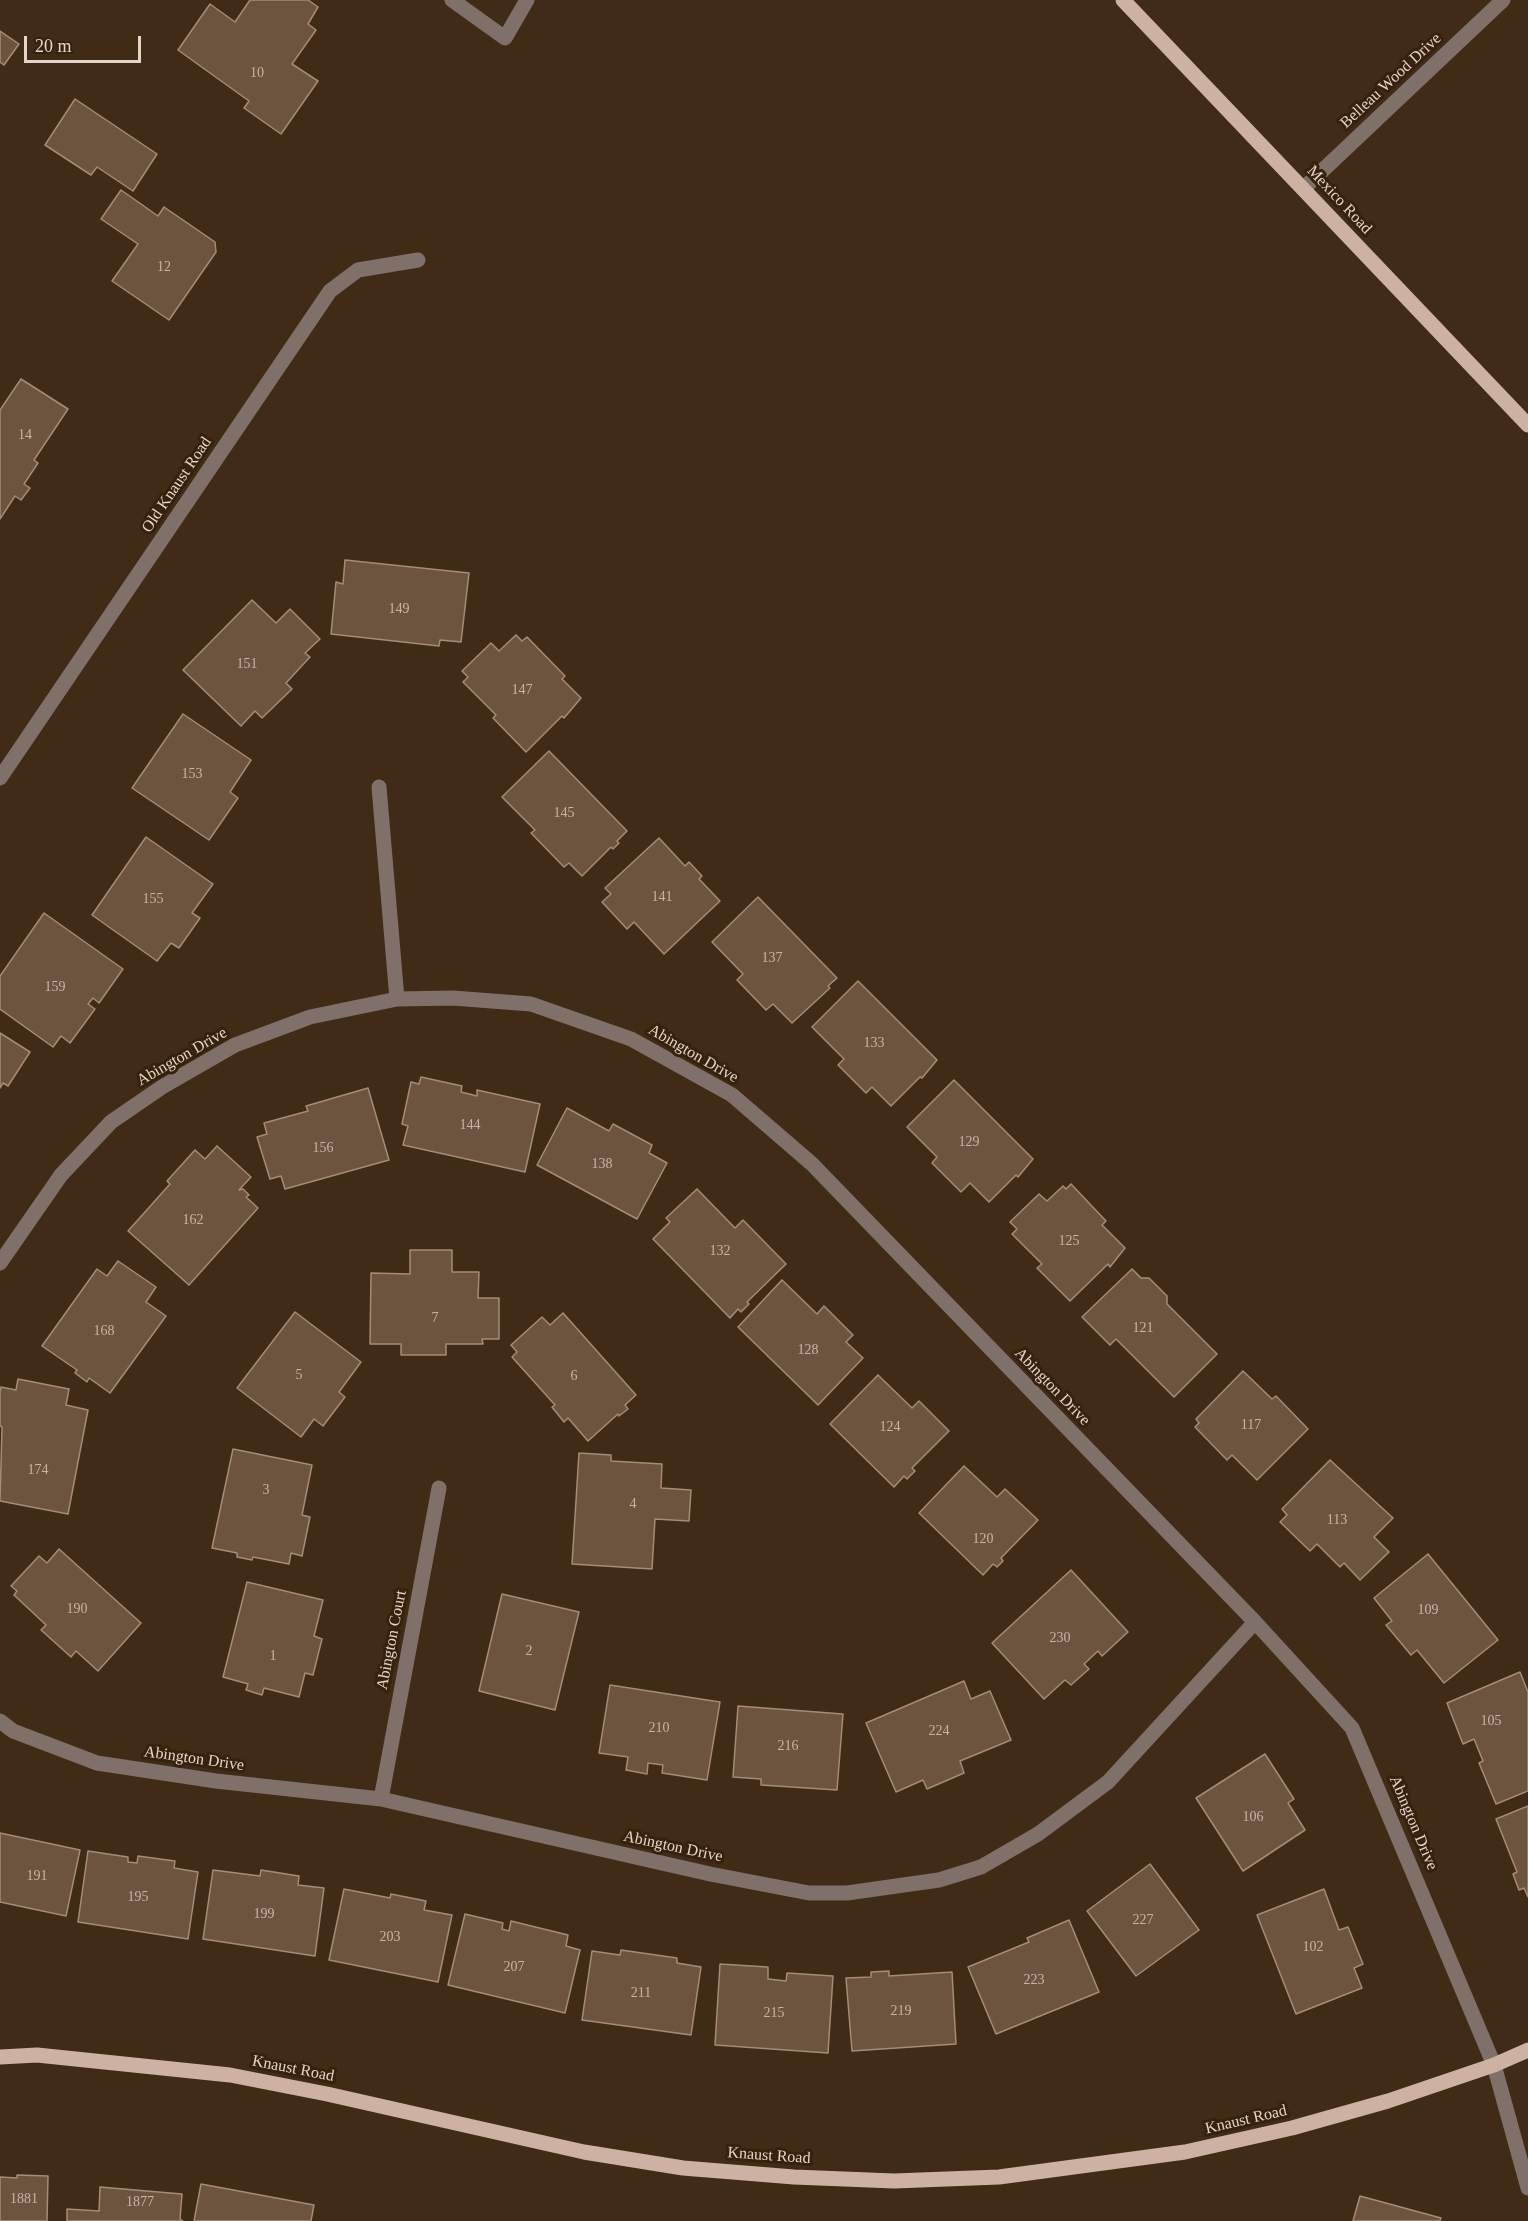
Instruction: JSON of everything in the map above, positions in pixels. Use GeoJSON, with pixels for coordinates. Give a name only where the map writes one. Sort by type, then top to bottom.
{"type":"FeatureCollection","features":[{"type":"Feature","properties":{"kind":"main road","name":"Mexico Road"},"geometry":{"type":"LineString","coordinates":[[1123,0],[1528,425]]}},
{"type":"Feature","properties":{"kind":"main road","name":"Knaust Road"},"geometry":{"type":"LineString","coordinates":[[0,2057],[37,2055],[230,2075],[327,2094],[584,2152],[683,2168],[794,2177],[894,2181],[999,2176],[1185,2152],[1292,2128],[1388,2101],[1494,2065],[1528,2050]]}},
{"type":"Feature","properties":{"kind":"street"},"geometry":{"type":"LineString","coordinates":[[452,0],[505,38],[527,0]]}},
{"type":"Feature","properties":{"kind":"street","name":"Belleau Wood Drive"},"geometry":{"type":"LineString","coordinates":[[1304,188],[1503,0]]}},
{"type":"Feature","properties":{"kind":"street","name":"Old Knaust Road"},"geometry":{"type":"LineString","coordinates":[[0,778],[330,291],[358,270],[418,260]]}},
{"type":"Feature","properties":{"kind":"street"},"geometry":{"type":"LineString","coordinates":[[379,787],[397,999]]}},
{"type":"Feature","properties":{"kind":"street","name":"Abington Drive"},"geometry":{"type":"LineString","coordinates":[[0,1263],[61,1175],[111,1122],[162,1087],[235,1045],[310,1017],[397,999],[453,998],[531,1004],[631,1039],[732,1095],[812,1164],[1255,1622],[1352,1728],[1494,2065],[1528,2188]]}},
{"type":"Feature","properties":{"kind":"street","name":"Abington Court"},"geometry":{"type":"LineString","coordinates":[[381,1800],[439,1488]]}},
{"type":"Feature","properties":{"kind":"street","name":"Abington Drive"},"geometry":{"type":"LineString","coordinates":[[0,1721],[13,1731],[97,1763],[216,1781],[381,1800],[710,1874],[809,1893],[886,1889],[939,1880],[981,1867],[1038,1834],[1108,1782],[1255,1622]]}},
{"type":"Feature","properties":{"kind":"building"},"geometry":{"type":"Polygon","coordinates":[[[250,0],[308,0],[318,7],[308,24],[316,30],[292,64],[318,81],[281,134],[244,108],[249,101],[178,50],[210,4],[235,22],[250,0]]]}},
{"type":"Feature","properties":{"kind":"building"},"geometry":{"type":"Polygon","coordinates":[[[0,31],[19,44],[4,65],[0,62],[0,31]]]}},
{"type":"Feature","properties":{"kind":"building"},"geometry":{"type":"Polygon","coordinates":[[[75,99],[157,154],[133,191],[97,167],[91,175],[45,145],[75,99]]]}},
{"type":"Feature","properties":{"kind":"building"},"geometry":{"type":"Polygon","coordinates":[[[121,190],[158,216],[164,207],[215,242],[216,252],[169,320],[112,281],[138,244],[101,219],[121,190]]]}},
{"type":"Feature","properties":{"kind":"building"},"geometry":{"type":"Polygon","coordinates":[[[21,379],[68,409],[34,460],[38,463],[24,484],[30,488],[21,500],[15,496],[0,519],[0,410],[21,379]]]}},
{"type":"Feature","properties":{"kind":"building"},"geometry":{"type":"Polygon","coordinates":[[[345,560],[469,573],[461,642],[440,640],[439,646],[331,634],[336,582],[343,584],[345,560]]]}},
{"type":"Feature","properties":{"kind":"building"},"geometry":{"type":"Polygon","coordinates":[[[252,600],[276,623],[290,609],[320,639],[305,653],[310,657],[286,683],[292,689],[262,718],[255,711],[241,726],[183,670],[252,600]]]}},
{"type":"Feature","properties":{"kind":"building"},"geometry":{"type":"Polygon","coordinates":[[[516,635],[522,641],[527,637],[565,676],[562,679],[581,698],[564,718],[562,716],[526,752],[493,718],[496,715],[463,682],[468,677],[462,671],[491,643],[499,651],[516,635]]]}},
{"type":"Feature","properties":{"kind":"building"},"geometry":{"type":"Polygon","coordinates":[[[183,714],[251,760],[230,792],[238,798],[209,840],[132,788],[183,714]]]}},
{"type":"Feature","properties":{"kind":"building"},"geometry":{"type":"Polygon","coordinates":[[[549,751],[627,831],[613,849],[611,847],[582,876],[569,863],[564,867],[531,833],[535,830],[502,797],[549,751]]]}},
{"type":"Feature","properties":{"kind":"building"},"geometry":{"type":"Polygon","coordinates":[[[146,837],[213,884],[192,913],[200,918],[179,948],[171,943],[157,961],[92,915],[146,837]]]}},
{"type":"Feature","properties":{"kind":"building"},"geometry":{"type":"Polygon","coordinates":[[[659,838],[685,866],[689,862],[702,876],[699,879],[720,901],[664,954],[634,922],[627,929],[602,902],[611,894],[605,888],[659,838]]]}},
{"type":"Feature","properties":{"kind":"building"},"geometry":{"type":"Polygon","coordinates":[[[758,897],[837,978],[828,986],[830,988],[792,1023],[773,1004],[766,1010],[737,980],[743,974],[712,942],[758,897]]]}},
{"type":"Feature","properties":{"kind":"building"},"geometry":{"type":"Polygon","coordinates":[[[44,913],[123,969],[99,1003],[93,998],[88,1004],[95,1009],[70,1043],[61,1036],[53,1047],[0,1009],[0,976],[44,913]]]}},
{"type":"Feature","properties":{"kind":"building"},"geometry":{"type":"Polygon","coordinates":[[[858,981],[937,1060],[922,1078],[920,1077],[891,1106],[872,1087],[866,1093],[838,1065],[844,1059],[812,1027],[858,981]]]}},
{"type":"Feature","properties":{"kind":"building"},"geometry":{"type":"Polygon","coordinates":[[[0,1033],[30,1052],[8,1086],[3,1083],[0,1088],[0,1033]]]}},
{"type":"Feature","properties":{"kind":"building"},"geometry":{"type":"Polygon","coordinates":[[[421,1077],[462,1086],[461,1092],[477,1096],[477,1090],[540,1104],[525,1172],[403,1145],[408,1126],[402,1124],[411,1082],[419,1084],[421,1077]]]}},
{"type":"Feature","properties":{"kind":"building"},"geometry":{"type":"Polygon","coordinates":[[[954,1080],[1033,1159],[1018,1177],[1016,1175],[989,1202],[970,1183],[961,1192],[932,1163],[937,1157],[907,1127],[954,1080]]]}},
{"type":"Feature","properties":{"kind":"building"},"geometry":{"type":"Polygon","coordinates":[[[368,1088],[389,1160],[285,1189],[281,1176],[270,1179],[257,1137],[267,1134],[264,1123],[308,1111],[306,1106],[368,1088]]]}},
{"type":"Feature","properties":{"kind":"building"},"geometry":{"type":"Polygon","coordinates":[[[567,1108],[609,1131],[613,1124],[652,1145],[649,1153],[667,1163],[637,1219],[537,1165],[567,1108]]]}},
{"type":"Feature","properties":{"kind":"building"},"geometry":{"type":"Polygon","coordinates":[[[217,1146],[251,1177],[239,1190],[243,1189],[249,1195],[246,1197],[258,1208],[189,1285],[128,1231],[170,1184],[167,1181],[195,1150],[205,1159],[217,1146]]]}},
{"type":"Feature","properties":{"kind":"building"},"geometry":{"type":"Polygon","coordinates":[[[1071,1184],[1106,1221],[1102,1225],[1125,1248],[1110,1267],[1108,1264],[1070,1301],[1037,1268],[1042,1264],[1012,1234],[1017,1229],[1010,1222],[1039,1194],[1047,1201],[1063,1186],[1066,1189],[1071,1184]]]}},
{"type":"Feature","properties":{"kind":"building"},"geometry":{"type":"Polygon","coordinates":[[[697,1189],[735,1228],[743,1220],[786,1264],[747,1302],[749,1304],[741,1312],[738,1309],[730,1318],[653,1239],[670,1222],[666,1218],[697,1189]]]}},
{"type":"Feature","properties":{"kind":"building"},"geometry":{"type":"Polygon","coordinates":[[[410,1250],[452,1250],[452,1272],[479,1272],[478,1298],[499,1298],[499,1339],[482,1339],[483,1344],[446,1344],[446,1355],[401,1355],[401,1344],[370,1344],[371,1273],[410,1274],[410,1250]]]}},
{"type":"Feature","properties":{"kind":"building"},"geometry":{"type":"Polygon","coordinates":[[[118,1261],[156,1287],[146,1302],[166,1316],[110,1393],[89,1378],[87,1382],[75,1373],[77,1370],[42,1346],[97,1269],[107,1276],[118,1261]]]}},
{"type":"Feature","properties":{"kind":"building"},"geometry":{"type":"Polygon","coordinates":[[[1132,1269],[1141,1278],[1149,1278],[1167,1296],[1167,1304],[1217,1354],[1174,1397],[1116,1339],[1110,1345],[1082,1317],[1132,1269]]]}},
{"type":"Feature","properties":{"kind":"building"},"geometry":{"type":"Polygon","coordinates":[[[782,1280],[817,1314],[824,1306],[853,1335],[846,1342],[863,1358],[818,1405],[738,1327],[782,1280]]]}},
{"type":"Feature","properties":{"kind":"building"},"geometry":{"type":"Polygon","coordinates":[[[295,1312],[361,1362],[339,1392],[345,1397],[323,1426],[314,1419],[301,1437],[237,1388],[295,1312]]]}},
{"type":"Feature","properties":{"kind":"building"},"geometry":{"type":"Polygon","coordinates":[[[563,1313],[636,1395],[625,1405],[628,1409],[619,1416],[618,1414],[588,1441],[568,1418],[564,1422],[552,1407],[555,1405],[512,1357],[517,1352],[511,1345],[542,1317],[550,1325],[563,1313]]]}},
{"type":"Feature","properties":{"kind":"building"},"geometry":{"type":"Polygon","coordinates":[[[1243,1371],[1272,1399],[1276,1396],[1308,1429],[1257,1480],[1232,1455],[1227,1460],[1195,1427],[1199,1423],[1196,1419],[1243,1371]]]}},
{"type":"Feature","properties":{"kind":"building"},"geometry":{"type":"Polygon","coordinates":[[[878,1375],[912,1408],[919,1401],[949,1431],[912,1468],[915,1471],[907,1479],[904,1476],[894,1487],[830,1424],[878,1375]]]}},
{"type":"Feature","properties":{"kind":"building"},"geometry":{"type":"Polygon","coordinates":[[[18,1379],[69,1389],[66,1405],[88,1410],[68,1514],[0,1501],[2,1427],[0,1426],[0,1392],[1,1387],[16,1390],[18,1379]]]}},
{"type":"Feature","properties":{"kind":"building"},"geometry":{"type":"Polygon","coordinates":[[[233,1449],[312,1465],[302,1515],[310,1517],[302,1556],[291,1553],[289,1564],[253,1557],[252,1560],[237,1557],[237,1553],[212,1548],[233,1449]]]}},
{"type":"Feature","properties":{"kind":"building"},"geometry":{"type":"Polygon","coordinates":[[[579,1453],[611,1455],[611,1461],[662,1464],[661,1488],[691,1490],[689,1521],[655,1519],[652,1569],[572,1564],[579,1453]]]}},
{"type":"Feature","properties":{"kind":"building"},"geometry":{"type":"Polygon","coordinates":[[[1330,1460],[1393,1518],[1374,1537],[1389,1552],[1360,1580],[1344,1563],[1340,1567],[1317,1544],[1310,1551],[1280,1522],[1287,1515],[1282,1509],[1330,1460]]]}},
{"type":"Feature","properties":{"kind":"building"},"geometry":{"type":"Polygon","coordinates":[[[964,1466],[997,1497],[1005,1489],[1038,1520],[1001,1558],[1003,1561],[997,1567],[993,1564],[983,1575],[919,1513],[964,1466]]]}},
{"type":"Feature","properties":{"kind":"building"},"geometry":{"type":"Polygon","coordinates":[[[59,1549],[141,1623],[98,1671],[76,1651],[71,1657],[41,1630],[46,1625],[14,1595],[17,1591],[11,1586],[39,1556],[47,1563],[59,1549]]]}},
{"type":"Feature","properties":{"kind":"building"},"geometry":{"type":"Polygon","coordinates":[[[1428,1554],[1498,1640],[1444,1683],[1417,1650],[1411,1655],[1386,1625],[1392,1621],[1374,1598],[1428,1554]]]}},
{"type":"Feature","properties":{"kind":"building"},"geometry":{"type":"Polygon","coordinates":[[[1071,1570],[1128,1632],[1102,1656],[1098,1651],[1084,1664],[1089,1669],[1071,1685],[1065,1680],[1044,1699],[992,1643],[1071,1570]]]}},
{"type":"Feature","properties":{"kind":"building"},"geometry":{"type":"Polygon","coordinates":[[[247,1582],[323,1600],[314,1636],[322,1639],[313,1675],[305,1673],[299,1697],[264,1688],[262,1695],[246,1690],[248,1684],[223,1677],[247,1582]]]}},
{"type":"Feature","properties":{"kind":"building"},"geometry":{"type":"Polygon","coordinates":[[[502,1594],[579,1612],[555,1710],[479,1691],[502,1594]]]}},
{"type":"Feature","properties":{"kind":"building"},"geometry":{"type":"Polygon","coordinates":[[[1520,1672],[1528,1692],[1528,1791],[1496,1804],[1479,1763],[1483,1761],[1474,1739],[1463,1744],[1447,1703],[1520,1672]]]}},
{"type":"Feature","properties":{"kind":"building"},"geometry":{"type":"Polygon","coordinates":[[[964,1681],[971,1699],[990,1691],[1011,1740],[960,1761],[964,1773],[927,1789],[923,1780],[896,1792],[866,1723],[964,1681]]]}},
{"type":"Feature","properties":{"kind":"building"},"geometry":{"type":"Polygon","coordinates":[[[610,1685],[720,1702],[707,1780],[662,1773],[663,1765],[648,1763],[647,1774],[626,1770],[628,1757],[599,1753],[610,1685]]]}},
{"type":"Feature","properties":{"kind":"building"},"geometry":{"type":"Polygon","coordinates":[[[738,1706],[843,1714],[837,1790],[761,1785],[761,1779],[733,1777],[738,1706]]]}},
{"type":"Feature","properties":{"kind":"building"},"geometry":{"type":"Polygon","coordinates":[[[1265,1754],[1294,1799],[1288,1803],[1305,1830],[1243,1871],[1196,1798],[1265,1754]]]}},
{"type":"Feature","properties":{"kind":"building"},"geometry":{"type":"Polygon","coordinates":[[[1528,1806],[1528,1897],[1524,1888],[1519,1890],[1513,1874],[1517,1872],[1496,1819],[1528,1806]]]}},
{"type":"Feature","properties":{"kind":"building"},"geometry":{"type":"Polygon","coordinates":[[[0,1833],[80,1850],[66,1916],[0,1902],[0,1833]]]}},
{"type":"Feature","properties":{"kind":"building"},"geometry":{"type":"Polygon","coordinates":[[[88,1851],[128,1857],[128,1862],[137,1863],[138,1856],[175,1861],[174,1868],[198,1872],[188,1939],[78,1922],[88,1851]]]}},
{"type":"Feature","properties":{"kind":"building"},"geometry":{"type":"Polygon","coordinates":[[[1150,1864],[1199,1930],[1136,1976],[1087,1911],[1150,1864]]]}},
{"type":"Feature","properties":{"kind":"building"},"geometry":{"type":"Polygon","coordinates":[[[213,1870],[260,1876],[261,1870],[299,1876],[298,1885],[324,1888],[315,1956],[203,1939],[213,1870]]]}},
{"type":"Feature","properties":{"kind":"building"},"geometry":{"type":"Polygon","coordinates":[[[344,1889],[390,1898],[391,1894],[426,1901],[424,1910],[452,1915],[438,1982],[329,1960],[344,1889]]]}},
{"type":"Feature","properties":{"kind":"building"},"geometry":{"type":"Polygon","coordinates":[[[1324,1889],[1339,1930],[1348,1927],[1363,1964],[1354,1968],[1362,1988],[1296,2014],[1257,1915],[1324,1889]]]}},
{"type":"Feature","properties":{"kind":"building"},"geometry":{"type":"Polygon","coordinates":[[[465,1914],[503,1923],[502,1929],[509,1931],[511,1921],[568,1935],[566,1946],[580,1950],[565,2013],[448,1985],[465,1914]]]}},
{"type":"Feature","properties":{"kind":"building"},"geometry":{"type":"Polygon","coordinates":[[[1069,1920],[1099,1992],[996,2034],[968,1967],[1029,1942],[1027,1938],[1069,1920]]]}},
{"type":"Feature","properties":{"kind":"building"},"geometry":{"type":"Polygon","coordinates":[[[621,1950],[677,1958],[677,1963],[701,1967],[691,2035],[582,2020],[592,1951],[620,1955],[621,1950]]]}},
{"type":"Feature","properties":{"kind":"building"},"geometry":{"type":"Polygon","coordinates":[[[720,1964],[768,1967],[768,1979],[786,1981],[787,1973],[833,1976],[828,2053],[715,2045],[720,1964]]]}},
{"type":"Feature","properties":{"kind":"building"},"geometry":{"type":"Polygon","coordinates":[[[889,1971],[889,1976],[952,1972],[956,2044],[852,2051],[846,1978],[871,1977],[871,1972],[889,1971]]]}},
{"type":"Feature","properties":{"kind":"building"},"geometry":{"type":"Polygon","coordinates":[[[17,2175],[48,2176],[47,2221],[0,2221],[0,2177],[17,2178],[17,2175]]]}},
{"type":"Feature","properties":{"kind":"building"},"geometry":{"type":"Polygon","coordinates":[[[201,2184],[314,2205],[311,2221],[194,2221],[201,2184]]]}},
{"type":"Feature","properties":{"kind":"building"},"geometry":{"type":"Polygon","coordinates":[[[100,2187],[182,2194],[180,2219],[183,2221],[67,2221],[67,2209],[99,2211],[100,2187]]]}},
{"type":"Feature","properties":{"kind":"building"},"geometry":{"type":"Polygon","coordinates":[[[1360,2196],[1441,2218],[1440,2221],[1353,2221],[1360,2196]]]}}]}
